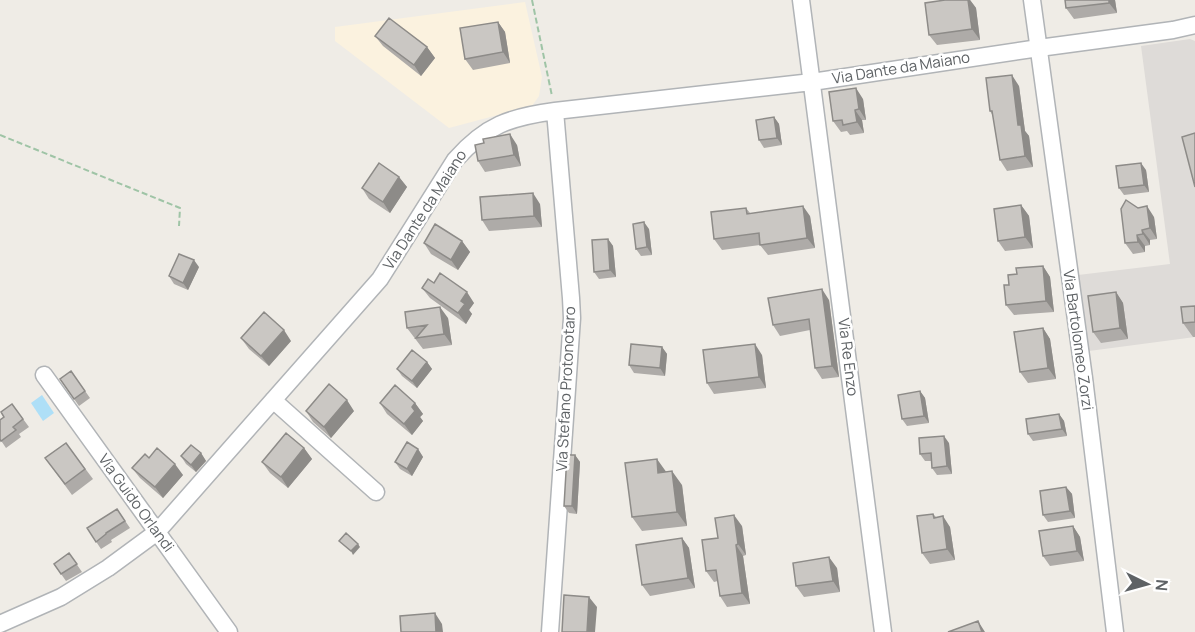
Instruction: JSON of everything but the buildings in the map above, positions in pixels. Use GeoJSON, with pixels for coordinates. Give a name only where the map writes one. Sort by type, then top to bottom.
{"type":"FeatureCollection","features":[{"type":"Feature","properties":{"kind":"street","name":"Via Re Enzo"},"geometry":{"type":"LineString","coordinates":[[801,0],[883,632]]}},
{"type":"Feature","properties":{"kind":"street","name":"Via Bartolomeo Zorzi"},"geometry":{"type":"LineString","coordinates":[[1032,0],[1084,378],[1115,632]]}},
{"type":"Feature","properties":{"kind":"street","name":"Via Dante da Maiano"},"geometry":{"type":"LineString","coordinates":[[0,624],[61,597],[108,568],[157,532],[380,279],[455,160],[469,145],[493,127],[515,118],[555,111],[812,82],[1195,25]]}},
{"type":"Feature","properties":{"kind":"street","name":"Via Stefano Protonotaro"},"geometry":{"type":"LineString","coordinates":[[550,632],[572,326],[555,111]]}},
{"type":"Feature","properties":{"kind":"street","name":"Via Guido Orlandi"},"geometry":{"type":"LineString","coordinates":[[44,375],[229,632]]}},
{"type":"Feature","properties":{"kind":"street"},"geometry":{"type":"LineString","coordinates":[[273,400],[376,492]]}},
{"type":"Feature","properties":{"kind":"path"},"geometry":{"type":"LineString","coordinates":[[532,0],[555,111]]}},
{"type":"Feature","properties":{"kind":"path"},"geometry":{"type":"LineString","coordinates":[[0,135],[180,208],[179,226]]}},
{"type":"Feature","properties":{"kind":"shaded area"},"geometry":{"type":"Polygon","coordinates":[[[525,2],[542,77],[539,96],[532,106],[449,128],[335,41],[335,27],[525,2]]]}},
{"type":"Feature","properties":{"kind":"shaded area"},"geometry":{"type":"Polygon","coordinates":[[[1190,39],[1195,41],[1195,337],[1089,351],[1078,275],[1170,264],[1141,46],[1190,39]]]}},
{"type":"Feature","properties":{"kind":"water"},"geometry":{"type":"Polygon","coordinates":[[[42,395],[54,413],[43,421],[31,403],[42,395]]]}}]}
